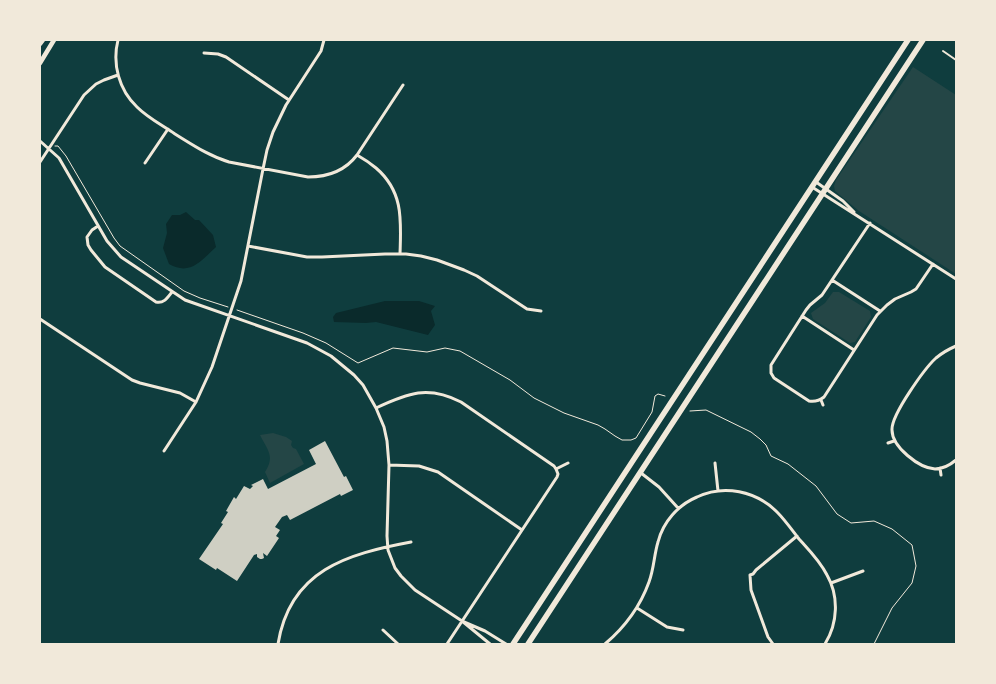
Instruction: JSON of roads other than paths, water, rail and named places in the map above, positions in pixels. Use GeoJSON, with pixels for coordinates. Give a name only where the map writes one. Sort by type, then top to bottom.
{"type":"FeatureCollection","features":[{"type":"Feature","properties":{"kind":"main road"},"geometry":{"type":"LineString","coordinates":[[513,644],[908,40]]}},
{"type":"Feature","properties":{"kind":"main road"},"geometry":{"type":"LineString","coordinates":[[528,644],[923,40]]}},
{"type":"Feature","properties":{"kind":"street"},"geometry":{"type":"LineString","coordinates":[[40,44],[43,40]]}},
{"type":"Feature","properties":{"kind":"street"},"geometry":{"type":"LineString","coordinates":[[40,63],[54,40]]}},
{"type":"Feature","properties":{"kind":"street"},"geometry":{"type":"LineString","coordinates":[[118,40],[116,56],[118,75],[125,91],[136,106],[144,112],[196,148],[217,158],[308,177],[334,173],[349,164],[403,85]]}},
{"type":"Feature","properties":{"kind":"street"},"geometry":{"type":"LineString","coordinates":[[164,451],[196,402],[212,367],[241,281],[263,168],[273,132],[289,100],[322,51],[324,40]]}},
{"type":"Feature","properties":{"kind":"street"},"geometry":{"type":"LineString","coordinates":[[204,53],[218,54],[226,57],[289,100]]}},
{"type":"Feature","properties":{"kind":"street"},"geometry":{"type":"LineString","coordinates":[[40,162],[84,95],[104,80],[118,75]]}},
{"type":"Feature","properties":{"kind":"street"},"geometry":{"type":"LineString","coordinates":[[145,163],[168,129]]}},
{"type":"Feature","properties":{"kind":"street"},"geometry":{"type":"LineString","coordinates":[[40,141],[62,163],[107,241],[121,257],[190,302],[308,343],[331,356],[354,375],[376,408],[387,440],[389,465],[386,536],[395,568],[407,584],[462,621],[490,644]]}},
{"type":"Feature","properties":{"kind":"street"},"geometry":{"type":"LineString","coordinates":[[357,154],[384,175],[398,200],[401,218],[400,254]]}},
{"type":"Feature","properties":{"kind":"street"},"geometry":{"type":"LineString","coordinates":[[816,181],[843,201],[858,216]]}},
{"type":"Feature","properties":{"kind":"street"},"geometry":{"type":"LineString","coordinates":[[812,187],[956,279]]}},
{"type":"Feature","properties":{"kind":"street"},"geometry":{"type":"LineString","coordinates":[[870,223],[822,295],[810,305],[802,316],[771,365],[770,376],[809,401],[820,400],[824,397],[880,311],[895,299],[916,289],[933,264]]}},
{"type":"Feature","properties":{"kind":"street"},"geometry":{"type":"LineString","coordinates":[[98,226],[88,234],[87,241],[91,250],[105,267],[156,302],[163,302],[172,292]]}},
{"type":"Feature","properties":{"kind":"street"},"geometry":{"type":"LineString","coordinates":[[248,246],[314,257],[400,254],[421,256],[451,264],[477,276],[527,309],[541,310]]}},
{"type":"Feature","properties":{"kind":"street"},"geometry":{"type":"LineString","coordinates":[[832,280],[880,311]]}},
{"type":"Feature","properties":{"kind":"street"},"geometry":{"type":"LineString","coordinates":[[802,316],[854,350]]}},
{"type":"Feature","properties":{"kind":"street"},"geometry":{"type":"LineString","coordinates":[[40,320],[132,380],[180,393],[196,402]]}},
{"type":"Feature","properties":{"kind":"street"},"geometry":{"type":"LineString","coordinates":[[956,346],[936,358],[928,366],[894,418],[892,430],[894,441],[902,451],[923,466],[928,468],[947,467],[956,460]]}},
{"type":"Feature","properties":{"kind":"street"},"geometry":{"type":"LineString","coordinates":[[376,408],[400,397],[420,392],[436,393],[453,398],[554,466],[558,474],[447,644]]}},
{"type":"Feature","properties":{"kind":"street"},"geometry":{"type":"LineString","coordinates":[[820,400],[823,405]]}},
{"type":"Feature","properties":{"kind":"street"},"geometry":{"type":"LineString","coordinates":[[888,443],[894,441]]}},
{"type":"Feature","properties":{"kind":"street"},"geometry":{"type":"LineString","coordinates":[[556,469],[568,463]]}},
{"type":"Feature","properties":{"kind":"street"},"geometry":{"type":"LineString","coordinates":[[714,463],[718,490]]}},
{"type":"Feature","properties":{"kind":"street"},"geometry":{"type":"LineString","coordinates":[[389,465],[419,466],[438,472],[522,530]]}},
{"type":"Feature","properties":{"kind":"street"},"geometry":{"type":"LineString","coordinates":[[940,468],[941,475]]}},
{"type":"Feature","properties":{"kind":"street"},"geometry":{"type":"LineString","coordinates":[[640,472],[659,487],[678,508]]}},
{"type":"Feature","properties":{"kind":"street"},"geometry":{"type":"LineString","coordinates":[[605,644],[624,626],[637,608],[649,582],[658,542],[666,523],[678,508],[695,497],[718,490],[742,492],[768,504],[777,512],[822,566],[831,583],[836,610],[832,630],[825,644]]}},
{"type":"Feature","properties":{"kind":"street"},"geometry":{"type":"LineString","coordinates":[[773,644],[768,637],[751,590],[750,575],[797,536]]}},
{"type":"Feature","properties":{"kind":"street"},"geometry":{"type":"LineString","coordinates":[[278,644],[287,612],[296,596],[310,580],[328,567],[343,560],[365,552],[411,542]]}},
{"type":"Feature","properties":{"kind":"street"},"geometry":{"type":"LineString","coordinates":[[831,583],[863,571]]}},
{"type":"Feature","properties":{"kind":"street"},"geometry":{"type":"LineString","coordinates":[[637,608],[667,627],[683,630]]}},
{"type":"Feature","properties":{"kind":"street"},"geometry":{"type":"LineString","coordinates":[[462,621],[485,631],[506,644]]}},
{"type":"Feature","properties":{"kind":"street"},"geometry":{"type":"LineString","coordinates":[[382,630],[398,644]]}},
{"type":"Feature","properties":{"kind":"lane"},"geometry":{"type":"LineString","coordinates":[[942,51],[956,60]]}}]}
